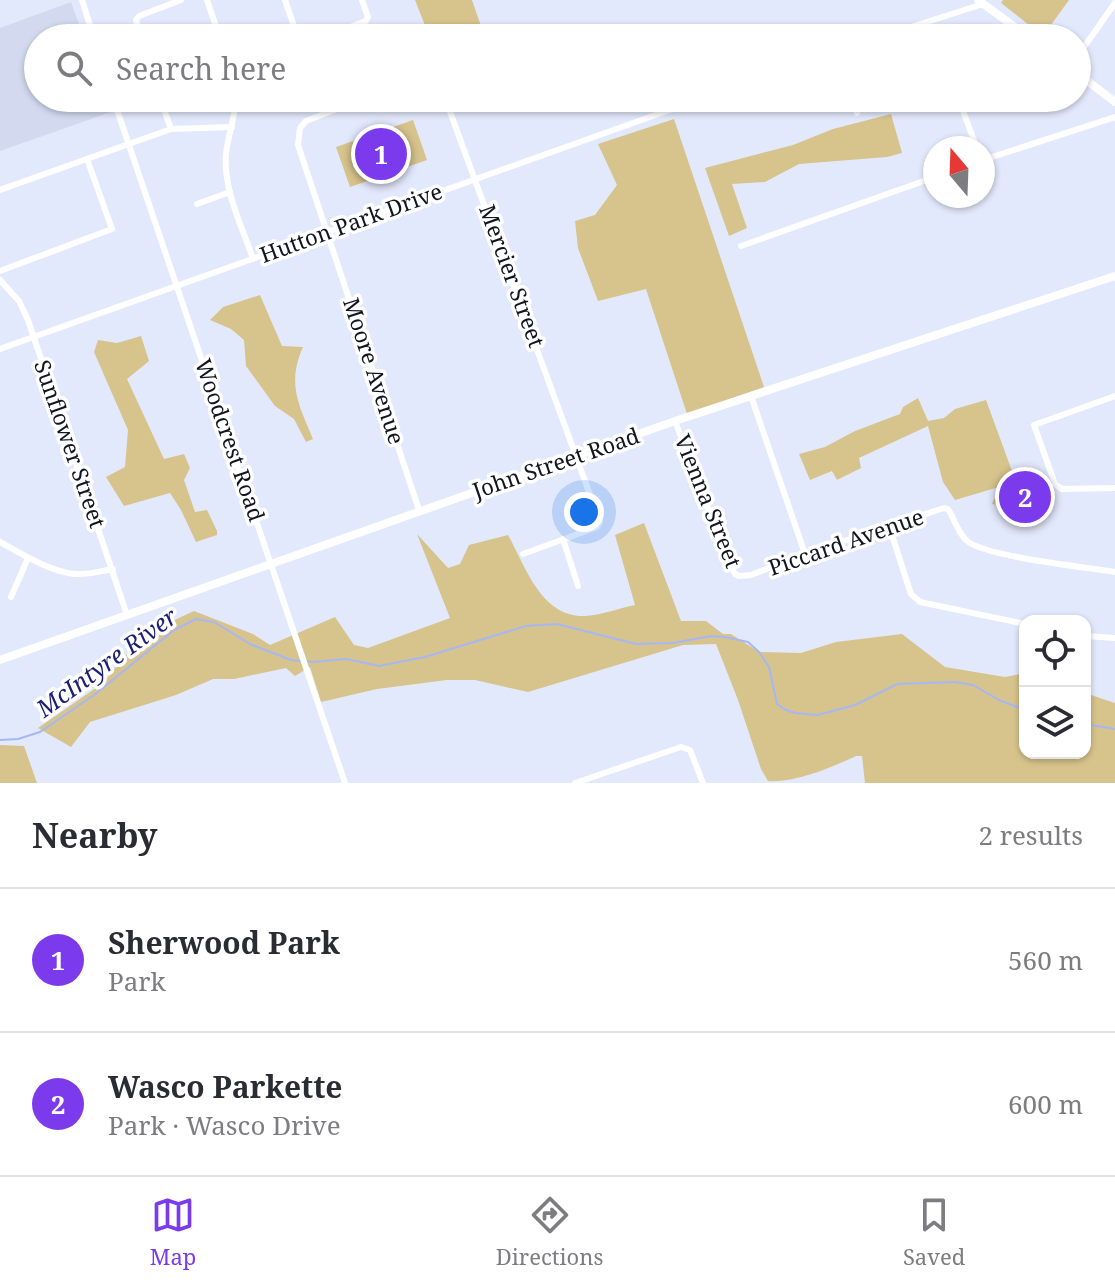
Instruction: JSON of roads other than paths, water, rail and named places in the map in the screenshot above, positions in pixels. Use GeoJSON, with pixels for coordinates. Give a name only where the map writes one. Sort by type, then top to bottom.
{"type":"FeatureCollection","features":[{"type":"Feature","properties":{"kind":"main road"},"geometry":{"type":"LineString","coordinates":[[980,2],[1011,24]]}},
{"type":"Feature","properties":{"kind":"main road"},"geometry":{"type":"LineString","coordinates":[[1091,84],[1115,102]]}},
{"type":"Feature","properties":{"kind":"main road","name":"John Street Road"},"geometry":{"type":"LineString","coordinates":[[0,660],[675,421],[1115,276]]}},
{"type":"Feature","properties":{"kind":"street"},"geometry":{"type":"LineString","coordinates":[[82,0],[90,24]]}},
{"type":"Feature","properties":{"kind":"street"},"geometry":{"type":"LineString","coordinates":[[137,24],[139,16],[181,0]]}},
{"type":"Feature","properties":{"kind":"street"},"geometry":{"type":"LineString","coordinates":[[207,0],[215,24]]}},
{"type":"Feature","properties":{"kind":"street"},"geometry":{"type":"LineString","coordinates":[[285,0],[293,24]]}},
{"type":"Feature","properties":{"kind":"street"},"geometry":{"type":"LineString","coordinates":[[358,24],[368,17],[362,0]]}},
{"type":"Feature","properties":{"kind":"street"},"geometry":{"type":"LineString","coordinates":[[926,24],[980,2]]}},
{"type":"Feature","properties":{"kind":"street"},"geometry":{"type":"LineString","coordinates":[[1091,37],[1115,3]]}},
{"type":"Feature","properties":{"kind":"street","name":"Woodcrest Road"},"geometry":{"type":"LineString","coordinates":[[118,112],[345,783]]}},
{"type":"Feature","properties":{"kind":"street"},"geometry":{"type":"LineString","coordinates":[[165,112],[171,129]]}},
{"type":"Feature","properties":{"kind":"street"},"geometry":{"type":"LineString","coordinates":[[234,112],[226,158],[230,192],[253,259]]}},
{"type":"Feature","properties":{"kind":"street","name":"Moore Avenue"},"geometry":{"type":"LineString","coordinates":[[325,112],[314,116],[300,128],[297,141],[299,152],[419,510]]}},
{"type":"Feature","properties":{"kind":"street","name":"Mercier Street"},"geometry":{"type":"LineString","coordinates":[[450,112],[600,522],[597,527],[563,539]]}},
{"type":"Feature","properties":{"kind":"street","name":"Hutton Park Drive"},"geometry":{"type":"LineString","coordinates":[[0,349],[663,112]]}},
{"type":"Feature","properties":{"kind":"street"},"geometry":{"type":"LineString","coordinates":[[963,112],[972,136]]}},
{"type":"Feature","properties":{"kind":"street"},"geometry":{"type":"LineString","coordinates":[[995,156],[1115,117]]}},
{"type":"Feature","properties":{"kind":"street"},"geometry":{"type":"LineString","coordinates":[[0,190],[171,129],[232,127]]}},
{"type":"Feature","properties":{"kind":"street"},"geometry":{"type":"LineString","coordinates":[[0,271],[112,229],[87,159]]}},
{"type":"Feature","properties":{"kind":"street"},"geometry":{"type":"LineString","coordinates":[[741,246],[923,181]]}},
{"type":"Feature","properties":{"kind":"street"},"geometry":{"type":"LineString","coordinates":[[197,204],[230,192]]}},
{"type":"Feature","properties":{"kind":"street","name":"Sunflower Street"},"geometry":{"type":"LineString","coordinates":[[0,280],[19,301],[33,337],[127,615]]}},
{"type":"Feature","properties":{"kind":"street"},"geometry":{"type":"LineString","coordinates":[[751,396],[805,554]]}},
{"type":"Feature","properties":{"kind":"street"},"geometry":{"type":"LineString","coordinates":[[1115,396],[1034,425],[1055,484],[1062,489],[1115,488]]}},
{"type":"Feature","properties":{"kind":"street","name":"Vienna Street"},"geometry":{"type":"LineString","coordinates":[[675,421],[733,571],[744,576]]}},
{"type":"Feature","properties":{"kind":"street","name":"Piccard Avenue"},"geometry":{"type":"LineString","coordinates":[[744,576],[948,509],[962,535],[976,546],[1115,572]]}},
{"type":"Feature","properties":{"kind":"street"},"geometry":{"type":"LineString","coordinates":[[889,526],[911,594],[920,602],[1019,623]]}},
{"type":"Feature","properties":{"kind":"street"},"geometry":{"type":"LineString","coordinates":[[523,554],[563,539],[578,586]]}},
{"type":"Feature","properties":{"kind":"street"},"geometry":{"type":"LineString","coordinates":[[0,542],[28,558],[76,574],[113,569]]}},
{"type":"Feature","properties":{"kind":"street"},"geometry":{"type":"LineString","coordinates":[[11,597],[28,558]]}},
{"type":"Feature","properties":{"kind":"street"},"geometry":{"type":"LineString","coordinates":[[1091,636],[1115,638]]}},
{"type":"Feature","properties":{"kind":"street"},"geometry":{"type":"LineString","coordinates":[[575,783],[668,750],[688,747],[703,783]]}},
{"type":"Feature","properties":{"kind":"waterway","name":"McIntyre River"},"geometry":{"type":"LineString","coordinates":[[0,740],[18,739],[40,732],[94,695],[174,630],[196,619],[214,622],[250,644],[291,660],[346,659],[379,666],[425,657],[526,626],[557,624],[636,644],[725,637],[748,642],[759,652],[769,667],[777,704],[795,713],[818,715],[855,705],[897,684],[955,682],[973,685],[1019,708]]}},
{"type":"Feature","properties":{"kind":"waterway","name":"McIntyre River"},"geometry":{"type":"LineString","coordinates":[[1091,725],[1115,729]]}},
{"type":"Feature","properties":{"kind":"place","name":"Sherwood Park"},"geometry":{"type":"Point","coordinates":[381,154]}},
{"type":"Feature","properties":{"kind":"place","name":"Wasco Parkette"},"geometry":{"type":"Point","coordinates":[1025,497]}}]}
